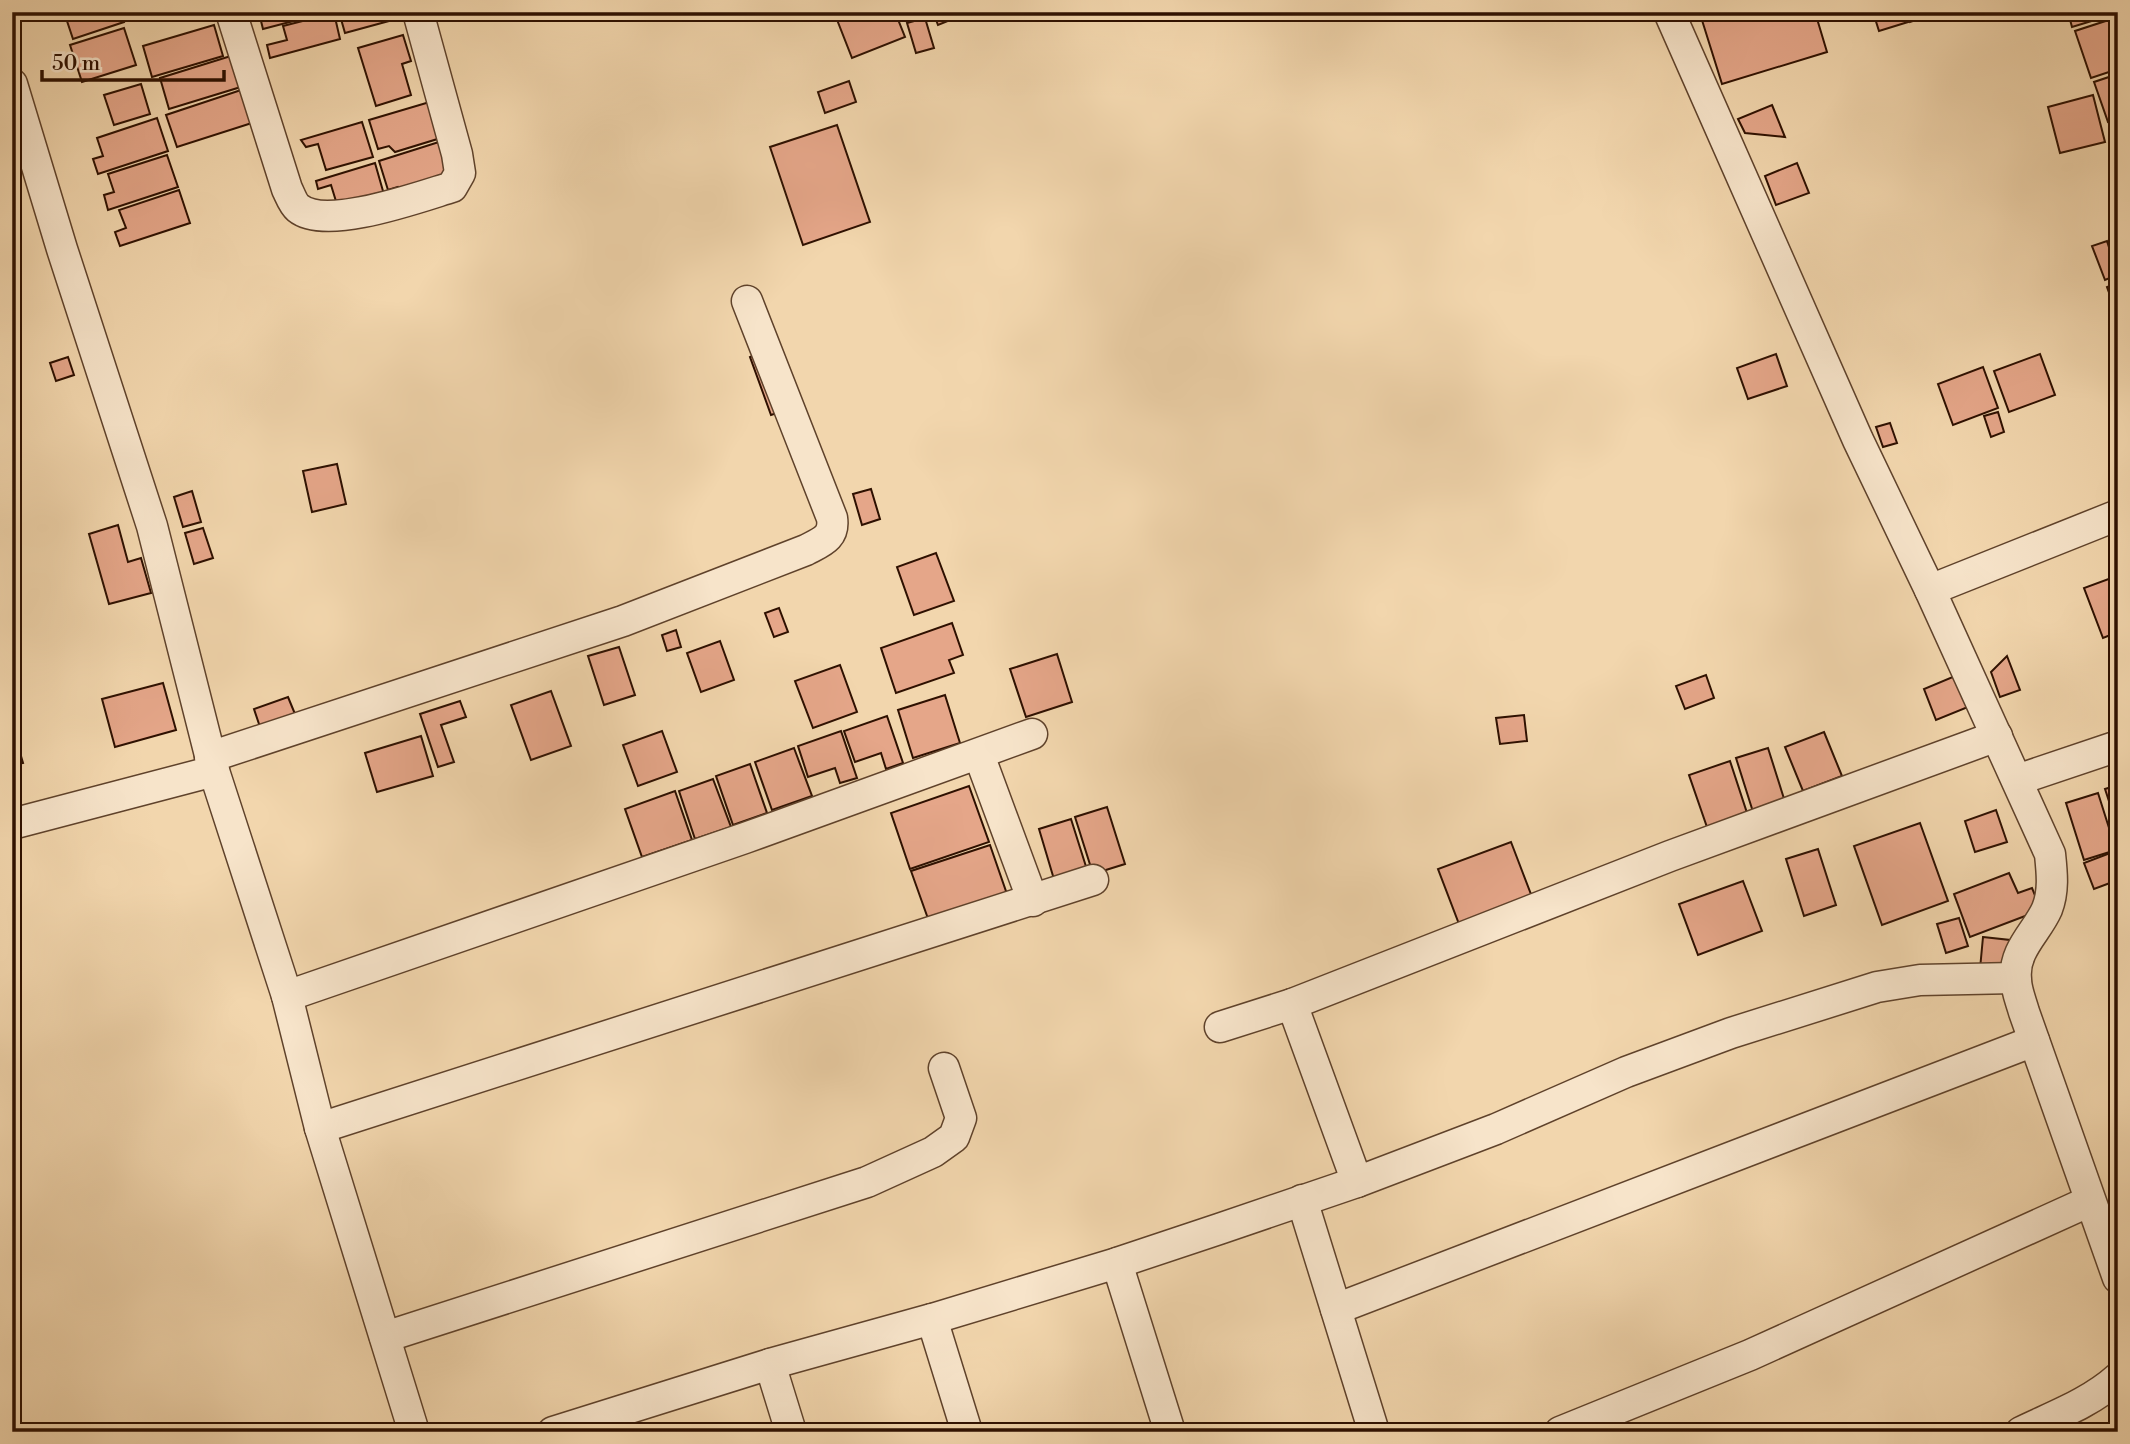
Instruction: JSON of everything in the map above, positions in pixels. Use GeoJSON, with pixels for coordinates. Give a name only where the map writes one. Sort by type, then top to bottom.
{"type":"FeatureCollection","features":[{"type":"Feature","properties":{"kind":"street"},"geometry":{"type":"LineString","coordinates":[[231,12],[287,189],[297,207],[312,215],[339,217],[408,201],[452,187],[460,173],[418,12]]}},
{"type":"Feature","properties":{"kind":"street"},"geometry":{"type":"LineString","coordinates":[[1670,12],[1858,440],[1930,590],[2050,854],[2053,886],[2046,910],[2030,933],[2020,955],[2015,978],[2034,1041],[2118,1278]]}},
{"type":"Feature","properties":{"kind":"street"},"geometry":{"type":"LineString","coordinates":[[12,84],[62,249],[152,526],[212,764],[287,996],[320,1128],[414,1432]]}},
{"type":"Feature","properties":{"kind":"street"},"geometry":{"type":"LineString","coordinates":[[12,824],[212,764],[623,621],[806,550],[828,538],[833,529],[832,518],[747,301]]}},
{"type":"Feature","properties":{"kind":"street"},"geometry":{"type":"LineString","coordinates":[[1930,590],[2118,515]]}},
{"type":"Feature","properties":{"kind":"street"},"geometry":{"type":"LineString","coordinates":[[287,996],[719,848],[1032,734]]}},
{"type":"Feature","properties":{"kind":"street"},"geometry":{"type":"LineString","coordinates":[[1220,1027],[1292,1004],[1670,856],[1997,736]]}},
{"type":"Feature","properties":{"kind":"street"},"geometry":{"type":"LineString","coordinates":[[2017,780],[2118,746]]}},
{"type":"Feature","properties":{"kind":"street"},"geometry":{"type":"LineString","coordinates":[[979,755],[1033,901]]}},
{"type":"Feature","properties":{"kind":"street"},"geometry":{"type":"LineString","coordinates":[[320,1128],[1093,880]]}},
{"type":"Feature","properties":{"kind":"street"},"geometry":{"type":"LineString","coordinates":[[553,1432],[598,1425],[770,1364],[1117,1263],[1357,1182],[1496,1129],[1649,1063],[1731,1033],[1877,987],[1920,979],[2015,978]]}},
{"type":"Feature","properties":{"kind":"street"},"geometry":{"type":"LineString","coordinates":[[1292,1004],[1357,1182]]}},
{"type":"Feature","properties":{"kind":"street"},"geometry":{"type":"LineString","coordinates":[[1336,1309],[2034,1041]]}},
{"type":"Feature","properties":{"kind":"street"},"geometry":{"type":"LineString","coordinates":[[385,1337],[867,1182],[933,1152],[954,1137],[961,1118],[944,1068]]}},
{"type":"Feature","properties":{"kind":"street"},"geometry":{"type":"LineString","coordinates":[[1302,1200],[1374,1432]]}},
{"type":"Feature","properties":{"kind":"street"},"geometry":{"type":"LineString","coordinates":[[1560,1432],[1750,1354],[2090,1201]]}},
{"type":"Feature","properties":{"kind":"street"},"geometry":{"type":"LineString","coordinates":[[1117,1263],[1170,1432]]}},
{"type":"Feature","properties":{"kind":"street"},"geometry":{"type":"LineString","coordinates":[[932,1319],[967,1432]]}},
{"type":"Feature","properties":{"kind":"street"},"geometry":{"type":"LineString","coordinates":[[770,1364],[791,1432]]}},
{"type":"Feature","properties":{"kind":"street"},"geometry":{"type":"LineString","coordinates":[[2021,1432],[2081,1403],[2106,1389],[2118,1378]]}},
{"type":"Feature","properties":{"kind":"building"},"geometry":{"type":"Polygon","coordinates":[[[64,12],[121,12],[124,22],[73,39],[64,12]]]}},
{"type":"Feature","properties":{"kind":"building"},"geometry":{"type":"Polygon","coordinates":[[[278,12],[328,12],[263,29],[260,17],[278,12]]]}},
{"type":"Feature","properties":{"kind":"building"},"geometry":{"type":"Polygon","coordinates":[[[339,12],[410,12],[411,15],[345,33],[339,12]]]}},
{"type":"Feature","properties":{"kind":"building"},"geometry":{"type":"Polygon","coordinates":[[[834,12],[895,12],[905,37],[852,58],[834,12]]]}},
{"type":"Feature","properties":{"kind":"building"},"geometry":{"type":"Polygon","coordinates":[[[933,12],[970,12],[938,25],[933,12]]]}},
{"type":"Feature","properties":{"kind":"building"},"geometry":{"type":"Polygon","coordinates":[[[1717,12],[1815,12],[1827,52],[1722,84],[1701,17],[1717,12]]]}},
{"type":"Feature","properties":{"kind":"building"},"geometry":{"type":"Polygon","coordinates":[[[1873,12],[1905,12],[1908,22],[1879,31],[1873,12]]]}},
{"type":"Feature","properties":{"kind":"building"},"geometry":{"type":"Polygon","coordinates":[[[1907,12],[1940,12],[1910,22],[1907,12]]]}},
{"type":"Feature","properties":{"kind":"building"},"geometry":{"type":"Polygon","coordinates":[[[2068,12],[2118,12],[2118,13],[2072,27],[2068,12]]]}},
{"type":"Feature","properties":{"kind":"building"},"geometry":{"type":"Polygon","coordinates":[[[334,13],[340,39],[270,58],[267,45],[287,40],[283,26],[334,13]]]}},
{"type":"Feature","properties":{"kind":"building"},"geometry":{"type":"Polygon","coordinates":[[[2118,17],[2118,69],[2091,78],[2075,31],[2118,17]]]}},
{"type":"Feature","properties":{"kind":"building"},"geometry":{"type":"Polygon","coordinates":[[[925,18],[934,48],[916,53],[907,23],[925,18]]]}},
{"type":"Feature","properties":{"kind":"building"},"geometry":{"type":"Polygon","coordinates":[[[214,25],[223,56],[152,77],[143,46],[214,25]]]}},
{"type":"Feature","properties":{"kind":"building"},"geometry":{"type":"Polygon","coordinates":[[[124,28],[136,65],[82,82],[70,45],[124,28]]]}},
{"type":"Feature","properties":{"kind":"building"},"geometry":{"type":"Polygon","coordinates":[[[403,35],[411,61],[402,64],[411,95],[376,106],[358,48],[403,35]]]}},
{"type":"Feature","properties":{"kind":"building"},"geometry":{"type":"Polygon","coordinates":[[[234,55],[244,86],[169,109],[160,78],[234,55]]]}},
{"type":"Feature","properties":{"kind":"building"},"geometry":{"type":"Polygon","coordinates":[[[2118,74],[2118,119],[2108,122],[2094,82],[2118,74]]]}},
{"type":"Feature","properties":{"kind":"building"},"geometry":{"type":"Polygon","coordinates":[[[849,81],[856,102],[825,113],[818,92],[849,81]]]}},
{"type":"Feature","properties":{"kind":"building"},"geometry":{"type":"Polygon","coordinates":[[[141,84],[150,114],[114,125],[104,95],[141,84]]]}},
{"type":"Feature","properties":{"kind":"building"},"geometry":{"type":"Polygon","coordinates":[[[244,89],[255,122],[177,147],[166,115],[244,89]]]}},
{"type":"Feature","properties":{"kind":"building"},"geometry":{"type":"Polygon","coordinates":[[[2093,95],[2105,142],[2060,153],[2048,107],[2093,95]]]}},
{"type":"Feature","properties":{"kind":"building"},"geometry":{"type":"Polygon","coordinates":[[[433,101],[444,137],[395,152],[389,146],[378,149],[369,120],[433,101]]]}},
{"type":"Feature","properties":{"kind":"building"},"geometry":{"type":"Polygon","coordinates":[[[1772,105],[1785,137],[1745,133],[1738,119],[1772,105]]]}},
{"type":"Feature","properties":{"kind":"building"},"geometry":{"type":"Polygon","coordinates":[[[157,118],[168,151],[98,174],[93,159],[103,156],[97,138],[157,118]]]}},
{"type":"Feature","properties":{"kind":"building"},"geometry":{"type":"Polygon","coordinates":[[[362,122],[373,157],[326,170],[318,144],[306,147],[301,140],[362,122]]]}},
{"type":"Feature","properties":{"kind":"building"},"geometry":{"type":"Polygon","coordinates":[[[837,125],[870,222],[803,245],[770,147],[837,125]]]}},
{"type":"Feature","properties":{"kind":"building"},"geometry":{"type":"Polygon","coordinates":[[[442,141],[454,177],[404,193],[398,187],[388,190],[379,161],[442,141]]]}},
{"type":"Feature","properties":{"kind":"building"},"geometry":{"type":"Polygon","coordinates":[[[167,155],[178,187],[108,210],[104,195],[114,192],[108,174],[167,155]]]}},
{"type":"Feature","properties":{"kind":"building"},"geometry":{"type":"Polygon","coordinates":[[[375,163],[385,198],[339,211],[331,185],[318,189],[316,181],[375,163]]]}},
{"type":"Feature","properties":{"kind":"building"},"geometry":{"type":"Polygon","coordinates":[[[1797,163],[1809,193],[1776,205],[1765,176],[1797,163]]]}},
{"type":"Feature","properties":{"kind":"building"},"geometry":{"type":"Polygon","coordinates":[[[179,190],[190,223],[120,246],[115,232],[126,228],[119,210],[179,190]]]}},
{"type":"Feature","properties":{"kind":"building"},"geometry":{"type":"Polygon","coordinates":[[[2107,241],[2113,260],[2118,258],[2118,308],[2115,309],[2107,287],[2115,284],[2112,277],[2105,280],[2092,246],[2107,241]]]}},
{"type":"Feature","properties":{"kind":"building"},"geometry":{"type":"Polygon","coordinates":[[[762,352],[783,411],[771,415],[750,357],[762,352]]]}},
{"type":"Feature","properties":{"kind":"building"},"geometry":{"type":"Polygon","coordinates":[[[1776,354],[1787,386],[1748,399],[1737,368],[1776,354]]]}},
{"type":"Feature","properties":{"kind":"building"},"geometry":{"type":"Polygon","coordinates":[[[2040,354],[2055,395],[2009,412],[1994,371],[2040,354]]]}},
{"type":"Feature","properties":{"kind":"building"},"geometry":{"type":"Polygon","coordinates":[[[68,357],[74,375],[56,381],[50,363],[68,357]]]}},
{"type":"Feature","properties":{"kind":"building"},"geometry":{"type":"Polygon","coordinates":[[[1983,367],[1998,408],[1953,425],[1938,384],[1983,367]]]}},
{"type":"Feature","properties":{"kind":"building"},"geometry":{"type":"Polygon","coordinates":[[[1998,412],[2004,432],[1991,437],[1984,416],[1998,412]]]}},
{"type":"Feature","properties":{"kind":"building"},"geometry":{"type":"Polygon","coordinates":[[[1890,423],[1897,443],[1883,447],[1876,427],[1890,423]]]}},
{"type":"Feature","properties":{"kind":"building"},"geometry":{"type":"Polygon","coordinates":[[[337,464],[346,504],[312,512],[303,471],[337,464]]]}},
{"type":"Feature","properties":{"kind":"building"},"geometry":{"type":"Polygon","coordinates":[[[871,489],[880,519],[862,525],[853,494],[871,489]]]}},
{"type":"Feature","properties":{"kind":"building"},"geometry":{"type":"Polygon","coordinates":[[[192,491],[201,522],[183,527],[174,497],[192,491]]]}},
{"type":"Feature","properties":{"kind":"building"},"geometry":{"type":"Polygon","coordinates":[[[118,525],[128,562],[141,558],[151,593],[109,604],[89,534],[118,525]]]}},
{"type":"Feature","properties":{"kind":"building"},"geometry":{"type":"Polygon","coordinates":[[[203,528],[213,558],[194,564],[185,533],[203,528]]]}},
{"type":"Feature","properties":{"kind":"building"},"geometry":{"type":"Polygon","coordinates":[[[936,553],[954,601],[914,615],[897,567],[936,553]]]}},
{"type":"Feature","properties":{"kind":"building"},"geometry":{"type":"Polygon","coordinates":[[[2114,577],[2118,586],[2118,632],[2103,638],[2084,588],[2114,577]]]}},
{"type":"Feature","properties":{"kind":"building"},"geometry":{"type":"Polygon","coordinates":[[[779,608],[788,632],[774,637],[765,613],[779,608]]]}},
{"type":"Feature","properties":{"kind":"building"},"geometry":{"type":"Polygon","coordinates":[[[952,623],[963,655],[949,660],[954,673],[896,693],[881,648],[952,623]]]}},
{"type":"Feature","properties":{"kind":"building"},"geometry":{"type":"Polygon","coordinates":[[[676,630],[681,647],[667,651],[662,635],[676,630]]]}},
{"type":"Feature","properties":{"kind":"building"},"geometry":{"type":"Polygon","coordinates":[[[720,641],[734,680],[701,692],[687,653],[720,641]]]}},
{"type":"Feature","properties":{"kind":"building"},"geometry":{"type":"Polygon","coordinates":[[[619,647],[635,695],[604,705],[588,656],[619,647]]]}},
{"type":"Feature","properties":{"kind":"building"},"geometry":{"type":"Polygon","coordinates":[[[1057,654],[1072,702],[1026,717],[1010,669],[1057,654]]]}},
{"type":"Feature","properties":{"kind":"building"},"geometry":{"type":"Polygon","coordinates":[[[2007,656],[2020,690],[2000,697],[1991,672],[2007,656]]]}},
{"type":"Feature","properties":{"kind":"building"},"geometry":{"type":"Polygon","coordinates":[[[840,665],[857,712],[813,728],[795,681],[840,665]]]}},
{"type":"Feature","properties":{"kind":"building"},"geometry":{"type":"Polygon","coordinates":[[[1706,675],[1714,698],[1685,709],[1676,686],[1706,675]]]}},
{"type":"Feature","properties":{"kind":"building"},"geometry":{"type":"Polygon","coordinates":[[[1955,676],[1968,707],[1936,720],[1924,689],[1955,676]]]}},
{"type":"Feature","properties":{"kind":"building"},"geometry":{"type":"Polygon","coordinates":[[[163,683],[176,730],[115,747],[102,699],[163,683]]]}},
{"type":"Feature","properties":{"kind":"building"},"geometry":{"type":"Polygon","coordinates":[[[551,691],[571,746],[531,760],[511,705],[551,691]]]}},
{"type":"Feature","properties":{"kind":"building"},"geometry":{"type":"Polygon","coordinates":[[[945,695],[960,743],[913,758],[898,710],[945,695]]]}},
{"type":"Feature","properties":{"kind":"building"},"geometry":{"type":"Polygon","coordinates":[[[288,697],[295,714],[260,727],[254,709],[288,697]]]}},
{"type":"Feature","properties":{"kind":"building"},"geometry":{"type":"Polygon","coordinates":[[[460,701],[466,717],[441,725],[454,762],[438,767],[420,714],[460,701]]]}},
{"type":"Feature","properties":{"kind":"building"},"geometry":{"type":"Polygon","coordinates":[[[1524,715],[1527,741],[1500,744],[1496,718],[1524,715]]]}},
{"type":"Feature","properties":{"kind":"building"},"geometry":{"type":"Polygon","coordinates":[[[887,716],[903,763],[886,769],[881,753],[855,762],[844,731],[887,716]]]}},
{"type":"Feature","properties":{"kind":"building"},"geometry":{"type":"Polygon","coordinates":[[[12,725],[23,763],[12,765],[12,725]]]}},
{"type":"Feature","properties":{"kind":"building"},"geometry":{"type":"Polygon","coordinates":[[[662,731],[677,772],[638,786],[623,745],[662,731]]]}},
{"type":"Feature","properties":{"kind":"building"},"geometry":{"type":"Polygon","coordinates":[[[841,731],[857,778],[840,783],[835,768],[808,777],[798,746],[841,731]]]}},
{"type":"Feature","properties":{"kind":"building"},"geometry":{"type":"Polygon","coordinates":[[[1824,732],[1842,776],[1803,791],[1785,747],[1824,732]]]}},
{"type":"Feature","properties":{"kind":"building"},"geometry":{"type":"Polygon","coordinates":[[[421,736],[433,776],[377,792],[365,753],[421,736]]]}},
{"type":"Feature","properties":{"kind":"building"},"geometry":{"type":"Polygon","coordinates":[[[794,748],[812,796],[772,810],[755,762],[794,748]]]}},
{"type":"Feature","properties":{"kind":"building"},"geometry":{"type":"Polygon","coordinates":[[[1768,748],[1786,805],[1754,815],[1736,758],[1768,748]]]}},
{"type":"Feature","properties":{"kind":"building"},"geometry":{"type":"Polygon","coordinates":[[[1730,761],[1748,816],[1708,830],[1689,775],[1730,761]]]}},
{"type":"Feature","properties":{"kind":"building"},"geometry":{"type":"Polygon","coordinates":[[[750,764],[767,813],[733,825],[716,776],[750,764]]]}},
{"type":"Feature","properties":{"kind":"building"},"geometry":{"type":"Polygon","coordinates":[[[713,779],[731,827],[695,839],[679,791],[713,779]]]}},
{"type":"Feature","properties":{"kind":"building"},"geometry":{"type":"Polygon","coordinates":[[[2118,785],[2118,829],[2105,789],[2118,785]]]}},
{"type":"Feature","properties":{"kind":"building"},"geometry":{"type":"Polygon","coordinates":[[[969,786],[989,842],[910,869],[891,813],[969,786]]]}},
{"type":"Feature","properties":{"kind":"building"},"geometry":{"type":"Polygon","coordinates":[[[675,791],[692,840],[642,857],[625,809],[675,791]]]}},
{"type":"Feature","properties":{"kind":"building"},"geometry":{"type":"Polygon","coordinates":[[[2098,793],[2116,850],[2084,860],[2066,803],[2098,793]]]}},
{"type":"Feature","properties":{"kind":"building"},"geometry":{"type":"Polygon","coordinates":[[[1107,807],[1125,864],[1093,874],[1075,817],[1107,807]]]}},
{"type":"Feature","properties":{"kind":"building"},"geometry":{"type":"Polygon","coordinates":[[[1996,810],[2007,842],[1975,852],[1965,821],[1996,810]]]}},
{"type":"Feature","properties":{"kind":"building"},"geometry":{"type":"Polygon","coordinates":[[[1071,819],[1089,876],[1056,886],[1039,829],[1071,819]]]}},
{"type":"Feature","properties":{"kind":"building"},"geometry":{"type":"Polygon","coordinates":[[[1920,823],[1948,901],[1882,925],[1854,846],[1920,823]]]}},
{"type":"Feature","properties":{"kind":"building"},"geometry":{"type":"Polygon","coordinates":[[[1511,842],[1532,897],[1459,924],[1438,869],[1511,842]]]}},
{"type":"Feature","properties":{"kind":"building"},"geometry":{"type":"Polygon","coordinates":[[[990,845],[1009,900],[931,927],[911,871],[990,845]]]}},
{"type":"Feature","properties":{"kind":"building"},"geometry":{"type":"Polygon","coordinates":[[[1818,849],[1836,905],[1804,916],[1786,859],[1818,849]]]}},
{"type":"Feature","properties":{"kind":"building"},"geometry":{"type":"Polygon","coordinates":[[[2118,850],[2118,880],[2094,889],[2084,863],[2118,850]]]}},
{"type":"Feature","properties":{"kind":"building"},"geometry":{"type":"Polygon","coordinates":[[[2009,873],[2018,893],[2032,888],[2041,910],[1970,937],[1954,894],[2009,873]]]}},
{"type":"Feature","properties":{"kind":"building"},"geometry":{"type":"Polygon","coordinates":[[[1743,881],[1762,931],[1698,955],[1679,904],[1743,881]]]}},
{"type":"Feature","properties":{"kind":"building"},"geometry":{"type":"Polygon","coordinates":[[[1959,918],[1968,946],[1946,953],[1937,924],[1959,918]]]}},
{"type":"Feature","properties":{"kind":"building"},"geometry":{"type":"Polygon","coordinates":[[[1983,937],[2010,940],[2007,972],[1980,969],[1983,937]]]}}]}
